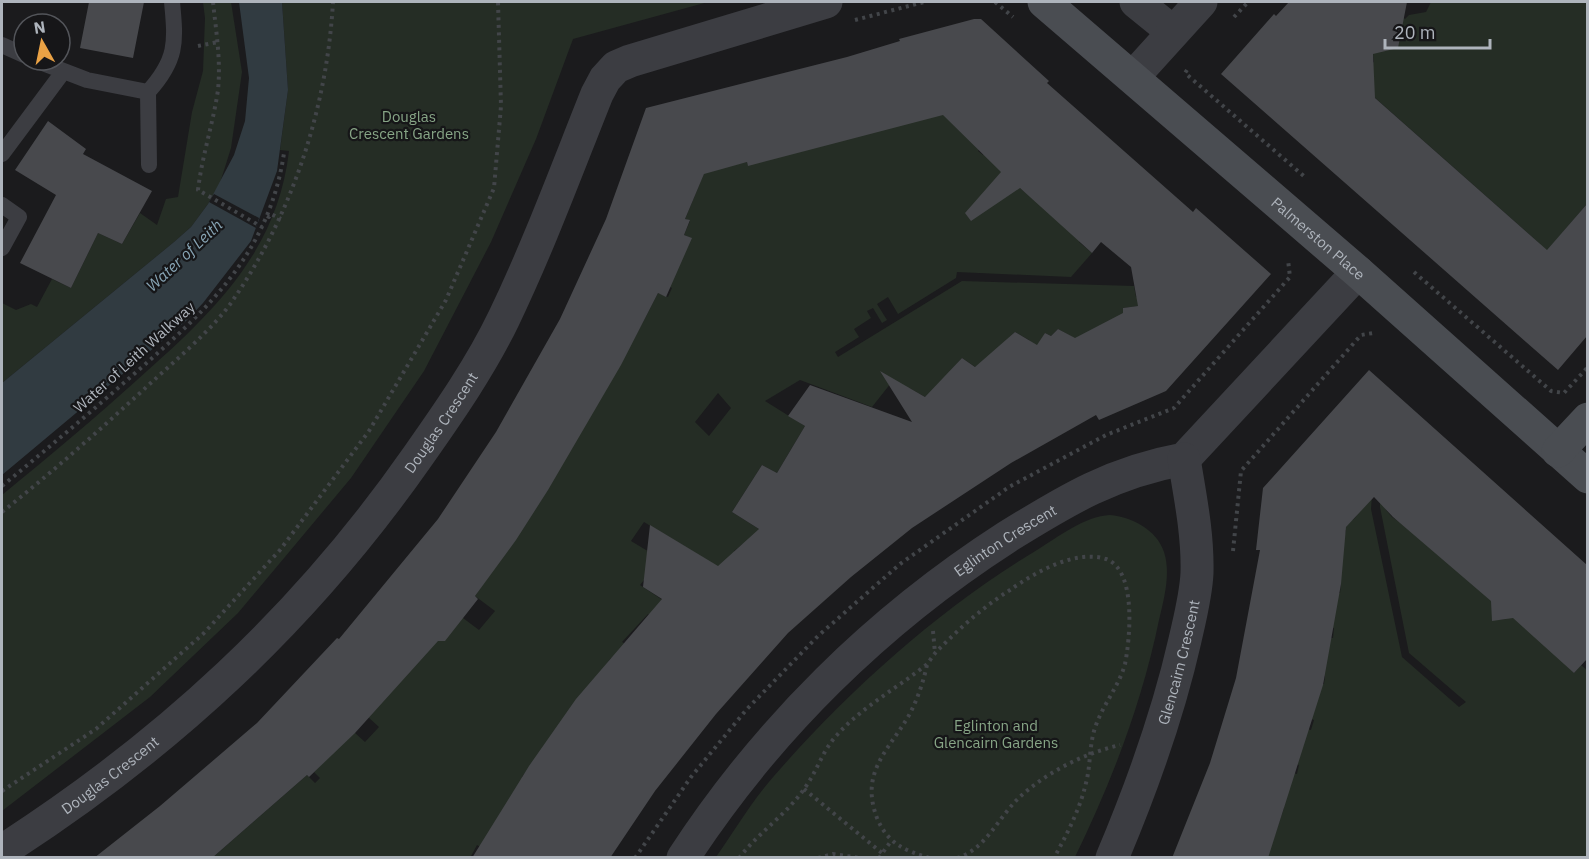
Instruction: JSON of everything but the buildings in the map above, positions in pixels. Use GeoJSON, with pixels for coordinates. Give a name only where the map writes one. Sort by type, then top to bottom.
{"type":"FeatureCollection","features":[{"type":"Feature","properties":{"kind":"street","name":"Douglas Crescent"},"geometry":{"type":"LineString","coordinates":[[2,851],[77,801],[129,761],[229,676],[315,590],[386,503],[455,404],[503,319],[597,94],[605,79],[616,67],[646,55],[826,2]]}},
{"type":"Feature","properties":{"kind":"street","name":"Palmerston Place"},"geometry":{"type":"LineString","coordinates":[[1044,2],[1358,272],[1587,477]]}},
{"type":"Feature","properties":{"kind":"street"},"geometry":{"type":"LineString","coordinates":[[1136,2],[1173,32]]}},
{"type":"Feature","properties":{"kind":"street"},"geometry":{"type":"LineString","coordinates":[[1133,77],[1201,2]]}},
{"type":"Feature","properties":{"kind":"street"},"geometry":{"type":"LineString","coordinates":[[1184,459],[1358,272]]}},
{"type":"Feature","properties":{"kind":"street"},"geometry":{"type":"LineString","coordinates":[[1558,451],[1587,419]]}},
{"type":"Feature","properties":{"kind":"street","name":"Glencairn Crescent"},"geometry":{"type":"LineString","coordinates":[[1112,858],[1153,753],[1180,662],[1197,574],[1195,532],[1184,459]]}},
{"type":"Feature","properties":{"kind":"street","name":"Eglinton Crescent"},"geometry":{"type":"LineString","coordinates":[[683,858],[731,789],[804,704],[840,667],[907,610],[986,551],[1076,496],[1143,466],[1184,459]]}},
{"type":"Feature","properties":{"kind":"lane"},"geometry":{"type":"LineString","coordinates":[[149,165],[148,92],[165,74],[174,51],[172,2]]}},
{"type":"Feature","properties":{"kind":"lane"},"geometry":{"type":"LineString","coordinates":[[2,154],[63,72],[148,92]]}},
{"type":"Feature","properties":{"kind":"lane"},"geometry":{"type":"LineString","coordinates":[[2,205],[19,216],[2,248]]}},
{"type":"Feature","properties":{"kind":"path"},"geometry":{"type":"LineString","coordinates":[[213,2],[219,62],[218,88],[201,160],[198,190],[262,227]]}},
{"type":"Feature","properties":{"kind":"path"},"geometry":{"type":"LineString","coordinates":[[2,512],[128,404],[177,359],[232,303],[274,236],[314,126],[333,2]]}},
{"type":"Feature","properties":{"kind":"path"},"geometry":{"type":"LineString","coordinates":[[2,791],[96,729],[204,633],[280,550],[369,430],[446,300],[494,188],[501,106],[498,2]]}},
{"type":"Feature","properties":{"kind":"path"},"geometry":{"type":"LineString","coordinates":[[995,2],[1022,25]]}},
{"type":"Feature","properties":{"kind":"path"},"geometry":{"type":"LineString","coordinates":[[1185,73],[1310,181]]}},
{"type":"Feature","properties":{"kind":"path","name":"Water of Leith Walkway"},"geometry":{"type":"LineString","coordinates":[[2,486],[78,424],[199,317],[229,283],[267,216],[281,176],[284,153]]}},
{"type":"Feature","properties":{"kind":"path"},"geometry":{"type":"LineString","coordinates":[[267,216],[269,218],[271,214],[281,219]]}},
{"type":"Feature","properties":{"kind":"path"},"geometry":{"type":"LineString","coordinates":[[635,858],[691,777],[747,709],[818,636],[900,564],[1009,488],[1106,435],[1174,408],[1290,277],[1289,262],[1280,254]]}},
{"type":"Feature","properties":{"kind":"path"},"geometry":{"type":"LineString","coordinates":[[1408,267],[1551,391],[1564,393],[1587,367]]}},
{"type":"Feature","properties":{"kind":"path"},"geometry":{"type":"LineString","coordinates":[[1231,563],[1241,471],[1361,335],[1370,333],[1378,335]]}},
{"type":"Feature","properties":{"kind":"path"},"geometry":{"type":"LineString","coordinates":[[739,858],[804,789],[822,756],[837,735],[879,697],[927,664],[971,619],[1032,576],[1076,559],[1094,557],[1108,560],[1119,569],[1125,582],[1128,597],[1129,641],[1118,684],[1094,728],[1091,754],[1080,803],[1054,858]]}},
{"type":"Feature","properties":{"kind":"path"},"geometry":{"type":"LineString","coordinates":[[927,664],[921,690],[909,716],[875,769],[871,781],[874,811],[880,827],[891,841],[902,848],[930,858]]}},
{"type":"Feature","properties":{"kind":"path"},"geometry":{"type":"LineString","coordinates":[[957,858],[974,851],[1022,794],[1058,770],[1091,754],[1124,744],[1153,753]]}},
{"type":"Feature","properties":{"kind":"path"},"geometry":{"type":"LineString","coordinates":[[804,789],[880,855],[891,841]]}},
{"type":"Feature","properties":{"kind":"path"},"geometry":{"type":"LineString","coordinates":[[818,858],[833,854],[860,858]]}},
{"type":"Feature","properties":{"kind":"green space"},"geometry":{"type":"Polygon","coordinates":[[[203,2],[231,2],[242,72],[231,148],[220,183],[191,227],[2,383],[2,303],[16,310],[31,304],[37,307],[52,279],[71,288],[98,233],[122,244],[140,213],[157,225],[166,199],[178,197],[192,112],[203,71],[205,18],[203,2]]]}},
{"type":"Feature","properties":{"kind":"green space","name":"Douglas Crescent Gardens"},"geometry":{"type":"Polygon","coordinates":[[[282,2],[708,2],[573,39],[536,139],[491,242],[424,371],[351,478],[238,613],[150,697],[2,811],[2,495],[104,410],[164,356],[214,306],[255,252],[282,188],[289,151],[280,150],[288,90],[282,2]]]}},
{"type":"Feature","properties":{"kind":"green space"},"geometry":{"type":"Polygon","coordinates":[[[1431,2],[1587,2],[1587,204],[1551,246],[1542,263],[1540,244],[1347,73],[1374,62],[1373,54],[1391,8],[1405,19],[1409,15],[1426,12],[1431,2]]]}},
{"type":"Feature","properties":{"kind":"green space"},"geometry":{"type":"Polygon","coordinates":[[[959,107],[988,139],[978,151],[983,155],[993,144],[1020,188],[1033,199],[1090,229],[1079,242],[1092,253],[1071,277],[957,272],[956,278],[898,314],[888,297],[877,304],[887,320],[882,323],[873,308],[867,311],[871,318],[854,329],[859,337],[835,352],[838,357],[962,281],[1134,286],[1136,297],[1147,297],[1139,306],[1123,308],[1124,315],[1079,341],[1058,329],[1051,336],[1045,333],[1038,355],[1029,340],[1015,332],[977,368],[962,358],[927,398],[909,388],[905,392],[891,383],[872,407],[800,380],[765,401],[805,426],[777,473],[762,465],[732,512],[773,538],[756,556],[744,543],[734,551],[735,577],[644,522],[631,541],[661,559],[640,585],[670,605],[675,637],[648,614],[622,642],[631,647],[630,673],[611,658],[522,777],[530,782],[498,857],[477,845],[470,858],[212,858],[307,775],[315,783],[320,778],[314,772],[354,732],[365,742],[379,727],[368,717],[459,615],[479,630],[495,611],[475,596],[571,448],[616,372],[658,293],[668,297],[672,288],[662,283],[691,238],[684,235],[690,221],[685,219],[705,171],[747,162],[748,165],[959,107]],[[718,393],[695,422],[709,436],[731,408],[718,393]]]}},
{"type":"Feature","properties":{"kind":"green space"},"geometry":{"type":"Polygon","coordinates":[[[1380,487],[1386,510],[1392,517],[1502,595],[1492,617],[1497,620],[1506,619],[1514,610],[1574,673],[1581,665],[1587,670],[1587,857],[1267,858],[1284,808],[1275,805],[1287,771],[1297,774],[1299,765],[1290,761],[1301,727],[1311,730],[1314,720],[1304,717],[1312,682],[1324,684],[1325,676],[1314,673],[1322,636],[1333,638],[1334,628],[1324,625],[1330,593],[1340,593],[1341,584],[1331,583],[1346,530],[1335,528],[1354,519],[1372,495],[1371,509],[1402,657],[1459,707],[1466,702],[1409,653],[1380,507],[1380,487]]]}},
{"type":"Feature","properties":{"kind":"green space","name":"Eglinton and Glencairn Gardens"},"geometry":{"type":"Polygon","coordinates":[[[1110,515],[1135,522],[1156,537],[1166,560],[1166,586],[1152,651],[1135,711],[1101,800],[1075,857],[716,857],[751,805],[774,776],[864,682],[897,653],[965,598],[1001,573],[1072,528],[1091,519],[1110,515]]]}},
{"type":"Feature","properties":{"kind":"water","name":"Water of Leith"},"geometry":{"type":"Polygon","coordinates":[[[239,2],[282,2],[288,90],[277,171],[251,241],[203,303],[186,321],[2,475],[2,383],[191,227],[208,204],[234,155],[245,121],[249,78],[239,2]]]}},
{"type":"Feature","properties":{"kind":"pier"},"geometry":{"type":"Polygon","coordinates":[[[214,194],[259,218],[256,228],[209,202],[214,194]]]}}]}
